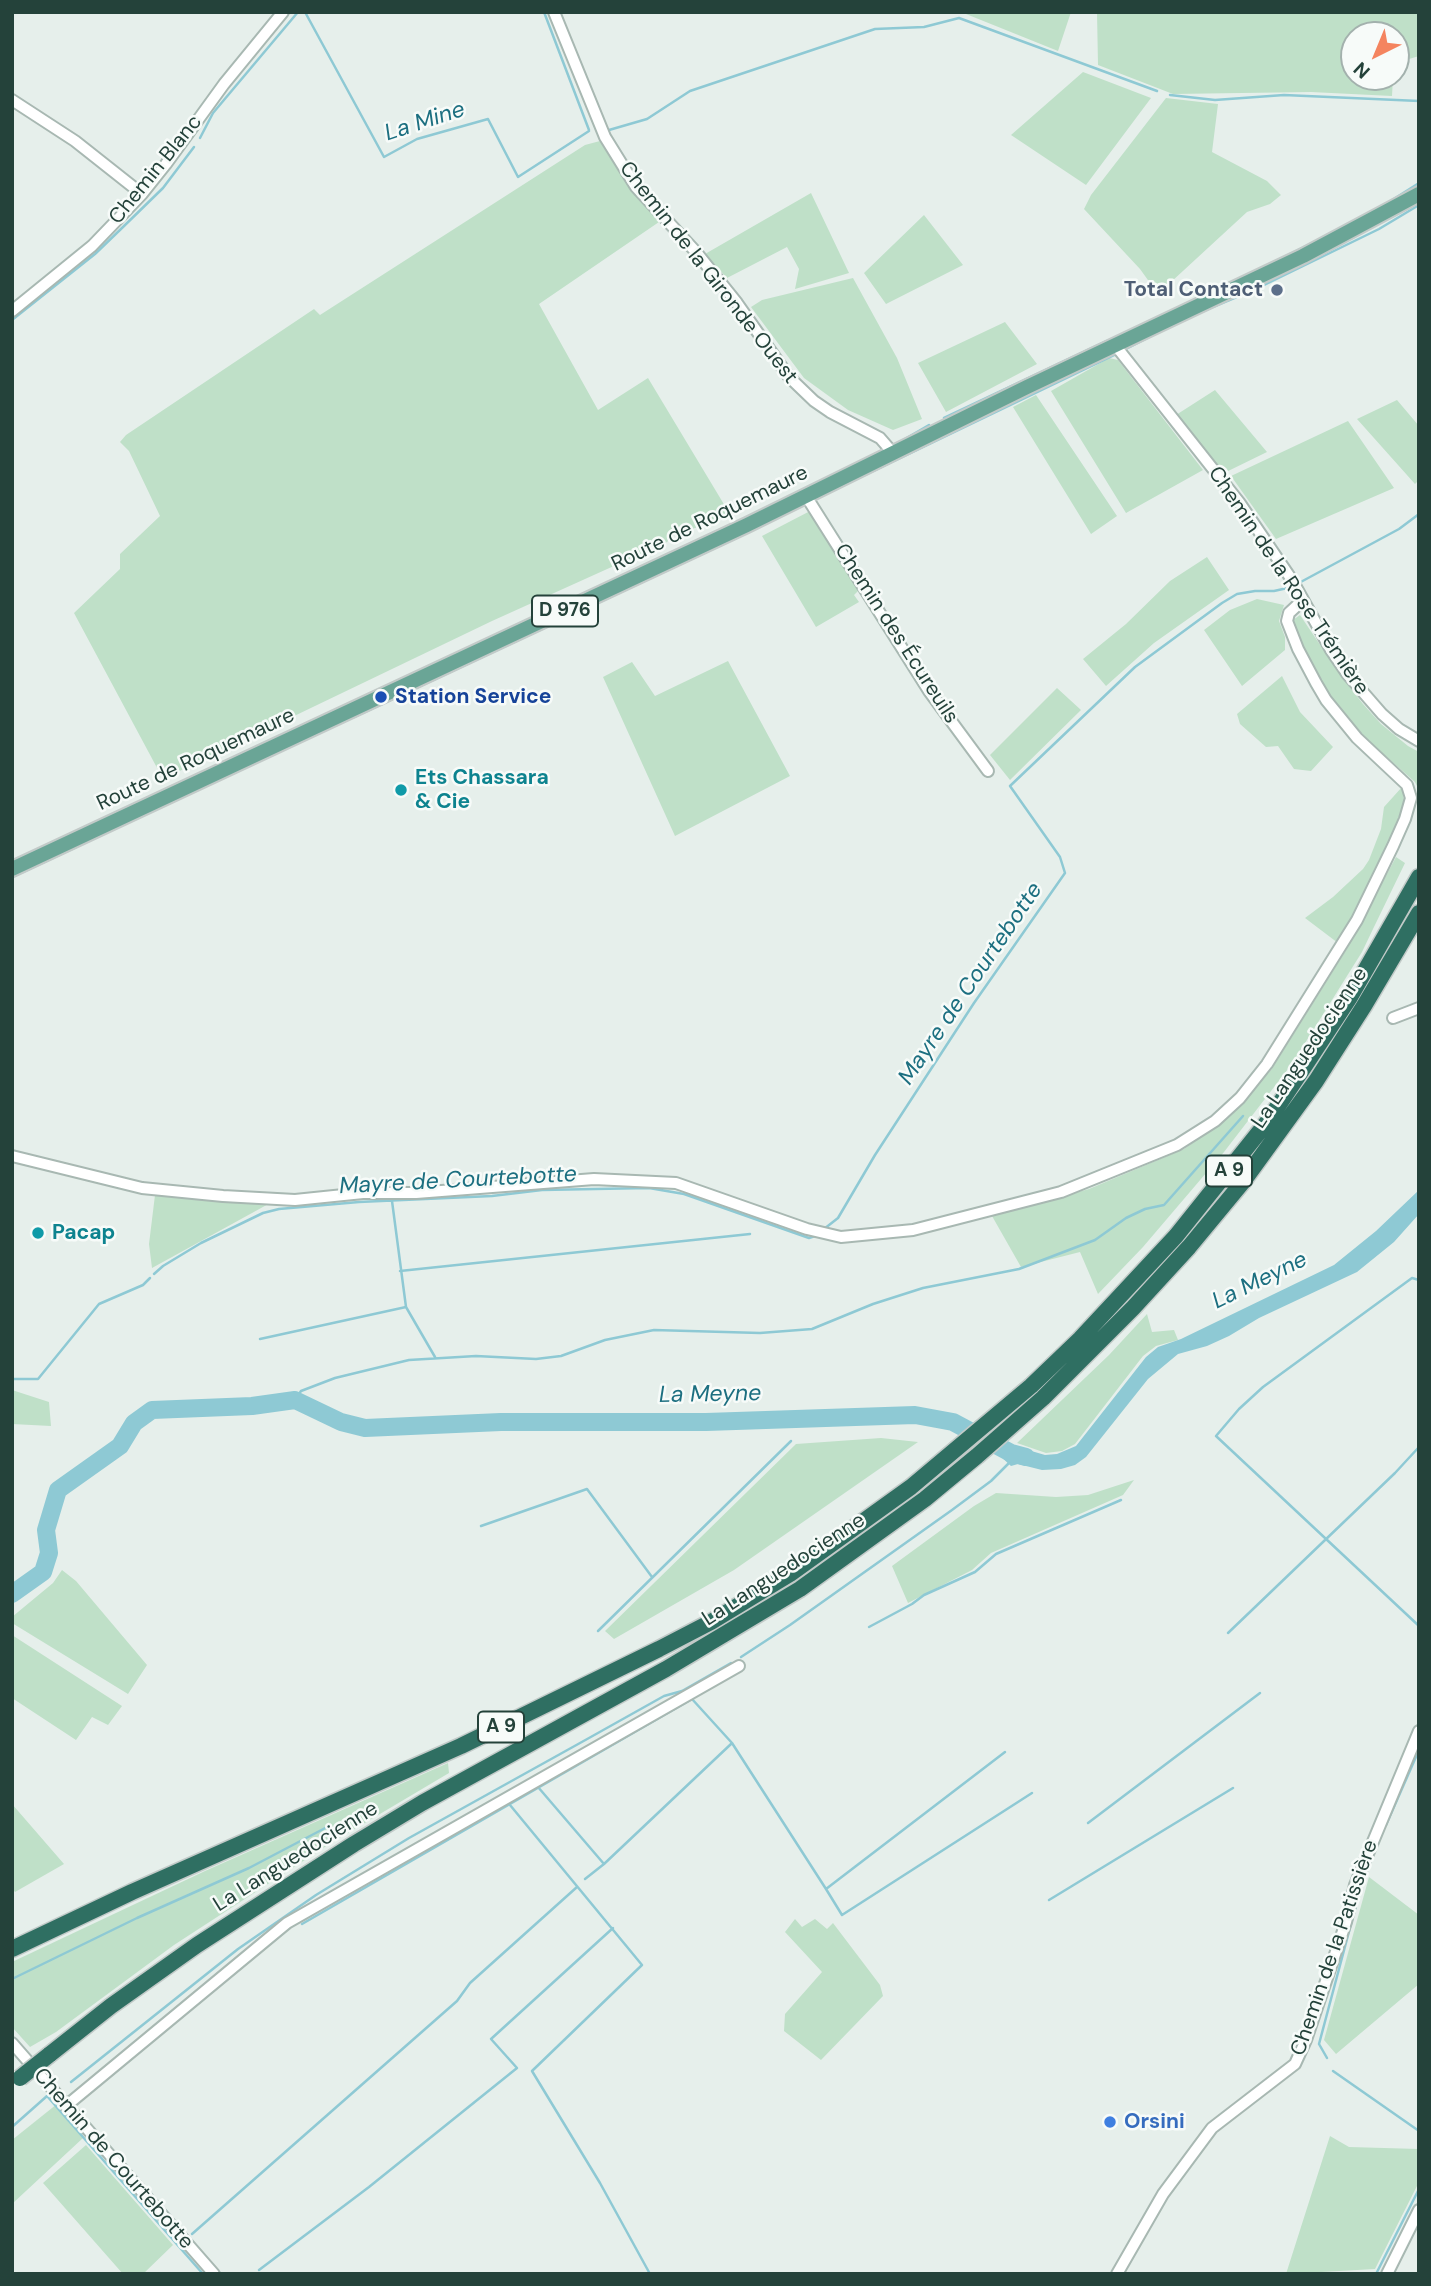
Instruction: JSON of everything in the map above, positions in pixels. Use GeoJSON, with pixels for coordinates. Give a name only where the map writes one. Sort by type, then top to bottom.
{"type":"FeatureCollection","features":[{"type":"Feature","properties":{"kind":"highway","name":"La Languedocienne"},"geometry":{"type":"LineString","coordinates":[[12,1949],[132,1892],[461,1746],[659,1649],[790,1574],[847,1535],[987,1425],[1080,1339],[1176,1236],[1268,1121],[1350,997],[1419,877]]}},
{"type":"Feature","properties":{"kind":"highway","name":"La Languedocienne"},"geometry":{"type":"LineString","coordinates":[[16,2081],[141,1984],[231,1921],[422,1803],[666,1669],[800,1589],[925,1499],[977,1457],[1133,1308],[1189,1247],[1242,1183],[1336,1049],[1419,913]]}},
{"type":"Feature","properties":{"kind":"main road","name":"Route de Roquemaure"},"geometry":{"type":"LineString","coordinates":[[12,869],[806,496],[1303,256],[1419,194]]}},
{"type":"Feature","properties":{"kind":"street","name":"Chemin Blanc"},"geometry":{"type":"LineString","coordinates":[[12,311],[92,246],[142,194],[231,74],[283,12]]}},
{"type":"Feature","properties":{"kind":"street","name":"Chemin de la Gironde Ouest"},"geometry":{"type":"LineString","coordinates":[[554,12],[605,137],[635,187],[696,253],[737,303],[789,377],[814,401],[880,438],[894,453]]}},
{"type":"Feature","properties":{"kind":"street"},"geometry":{"type":"LineString","coordinates":[[12,100],[75,141],[142,194]]}},
{"type":"Feature","properties":{"kind":"street","name":"Chemin de la Rose Trémière"},"geometry":{"type":"LineString","coordinates":[[1115,345],[1223,479],[1292,580],[1331,650],[1366,698],[1399,729],[1419,741]]}},
{"type":"Feature","properties":{"kind":"street","name":"Chemin des Écureuils"},"geometry":{"type":"LineString","coordinates":[[806,496],[929,691],[988,771]]}},
{"type":"Feature","properties":{"kind":"street"},"geometry":{"type":"LineString","coordinates":[[12,1156],[142,1188],[295,1200],[363,1193],[416,1193],[594,1180],[676,1183],[807,1229],[841,1237],[913,1230],[1061,1192],[1177,1145],[1215,1121],[1240,1098],[1267,1064],[1357,920],[1394,846],[1411,797],[1407,785],[1357,738],[1316,683],[1287,621],[1289,613],[1301,596]]}},
{"type":"Feature","properties":{"kind":"street"},"geometry":{"type":"LineString","coordinates":[[1393,1018],[1419,1008]]}},
{"type":"Feature","properties":{"kind":"street"},"geometry":{"type":"LineString","coordinates":[[66,2106],[288,1923],[739,1666]]}},
{"type":"Feature","properties":{"kind":"street","name":"Chemin de la Patissière"},"geometry":{"type":"LineString","coordinates":[[1117,2274],[1163,2193],[1212,2128],[1295,2064],[1306,2040],[1346,1922],[1355,1885],[1419,1731]]}},
{"type":"Feature","properties":{"kind":"street","name":"Chemin de Courtebotte"},"geometry":{"type":"LineString","coordinates":[[12,2043],[214,2274]]}},
{"type":"Feature","properties":{"kind":"street"},"geometry":{"type":"LineString","coordinates":[[1387,2274],[1419,2210]]}},
{"type":"Feature","properties":{"kind":"green space"},"geometry":{"type":"Polygon","coordinates":[[[961,12],[1071,12],[1058,51],[961,12]]]}},
{"type":"Feature","properties":{"kind":"green space"},"geometry":{"type":"Polygon","coordinates":[[[1097,12],[1419,12],[1419,56],[1410,59],[1410,21],[1340,21],[1340,91],[1392,91],[1392,96],[1311,92],[1173,94],[1098,65],[1097,12]]]}},
{"type":"Feature","properties":{"kind":"green space"},"geometry":{"type":"Polygon","coordinates":[[[1083,72],[1151,98],[1086,185],[1011,135],[1083,72]]]}},
{"type":"Feature","properties":{"kind":"green space"},"geometry":{"type":"Polygon","coordinates":[[[1166,98],[1218,104],[1212,152],[1267,181],[1281,195],[1270,204],[1247,212],[1158,294],[1140,269],[1084,209],[1091,195],[1166,98]]]}},
{"type":"Feature","properties":{"kind":"green space"},"geometry":{"type":"Polygon","coordinates":[[[600,141],[627,184],[659,222],[539,304],[598,410],[648,378],[731,516],[674,535],[667,542],[492,621],[163,779],[74,613],[120,569],[120,554],[160,516],[129,451],[120,442],[126,435],[314,309],[320,315],[585,145],[600,141]]]}},
{"type":"Feature","properties":{"kind":"green space"},"geometry":{"type":"Polygon","coordinates":[[[811,193],[849,273],[795,289],[799,269],[787,247],[727,278],[705,254],[811,193]]]}},
{"type":"Feature","properties":{"kind":"green space"},"geometry":{"type":"Polygon","coordinates":[[[924,215],[963,265],[886,304],[864,273],[924,215]]]}},
{"type":"Feature","properties":{"kind":"green space"},"geometry":{"type":"Polygon","coordinates":[[[853,278],[897,358],[922,419],[893,430],[848,410],[804,378],[751,307],[762,300],[853,278]]]}},
{"type":"Feature","properties":{"kind":"green space"},"geometry":{"type":"Polygon","coordinates":[[[1005,322],[1037,364],[946,412],[918,363],[1005,322]]]}},
{"type":"Feature","properties":{"kind":"green space"},"geometry":{"type":"Polygon","coordinates":[[[1109,358],[1118,360],[1203,470],[1126,513],[1051,391],[1109,358]]]}},
{"type":"Feature","properties":{"kind":"green space"},"geometry":{"type":"Polygon","coordinates":[[[1215,390],[1267,452],[1222,474],[1176,415],[1215,390]]]}},
{"type":"Feature","properties":{"kind":"green space"},"geometry":{"type":"Polygon","coordinates":[[[1036,395],[1117,516],[1091,534],[1013,407],[1036,395]]]}},
{"type":"Feature","properties":{"kind":"green space"},"geometry":{"type":"Polygon","coordinates":[[[1397,400],[1419,426],[1419,480],[1415,484],[1357,419],[1397,400]]]}},
{"type":"Feature","properties":{"kind":"green space"},"geometry":{"type":"Polygon","coordinates":[[[1348,421],[1394,488],[1276,539],[1231,476],[1348,421]]]}},
{"type":"Feature","properties":{"kind":"green space"},"geometry":{"type":"Polygon","coordinates":[[[812,510],[859,590],[854,595],[859,602],[816,627],[762,536],[812,510]]]}},
{"type":"Feature","properties":{"kind":"green space"},"geometry":{"type":"Polygon","coordinates":[[[1207,557],[1229,590],[1154,643],[1106,686],[1083,659],[1126,624],[1170,581],[1207,557]]]}},
{"type":"Feature","properties":{"kind":"green space"},"geometry":{"type":"Polygon","coordinates":[[[1257,599],[1284,605],[1279,621],[1285,637],[1285,650],[1242,686],[1204,630],[1230,610],[1257,599]]]}},
{"type":"Feature","properties":{"kind":"green space"},"geometry":{"type":"Polygon","coordinates":[[[1300,615],[1363,704],[1381,724],[1419,752],[1419,790],[1415,782],[1348,719],[1329,694],[1296,632],[1293,620],[1300,615]]]}},
{"type":"Feature","properties":{"kind":"green space"},"geometry":{"type":"Polygon","coordinates":[[[728,661],[790,776],[675,836],[603,677],[632,662],[655,696],[728,661]]]}},
{"type":"Feature","properties":{"kind":"green space"},"geometry":{"type":"Polygon","coordinates":[[[1282,676],[1300,712],[1333,747],[1311,771],[1294,769],[1278,746],[1266,747],[1240,724],[1237,714],[1282,676]]]}},
{"type":"Feature","properties":{"kind":"green space"},"geometry":{"type":"Polygon","coordinates":[[[1057,688],[1081,710],[1010,780],[990,755],[1057,688]]]}},
{"type":"Feature","properties":{"kind":"green space"},"geometry":{"type":"Polygon","coordinates":[[[1402,787],[1405,805],[1402,817],[1359,908],[1338,943],[1305,918],[1363,869],[1381,829],[1384,807],[1402,787]]]}},
{"type":"Feature","properties":{"kind":"green space"},"geometry":{"type":"Polygon","coordinates":[[[1396,857],[1405,863],[1362,952],[1307,1040],[1224,1152],[1143,1247],[1098,1294],[1080,1252],[1021,1267],[992,1216],[1089,1189],[1184,1149],[1226,1119],[1271,1070],[1348,947],[1396,857]]]}},
{"type":"Feature","properties":{"kind":"green space"},"geometry":{"type":"Polygon","coordinates":[[[155,1195],[272,1202],[152,1268],[149,1244],[155,1195]]]}},
{"type":"Feature","properties":{"kind":"green space"},"geometry":{"type":"Polygon","coordinates":[[[1147,1314],[1152,1332],[1174,1330],[1178,1340],[1156,1346],[1143,1356],[1075,1444],[1062,1451],[1046,1453],[1017,1443],[1109,1355],[1147,1314]]]}},
{"type":"Feature","properties":{"kind":"green space"},"geometry":{"type":"Polygon","coordinates":[[[12,1390],[49,1402],[51,1426],[12,1424],[12,1390]]]}},
{"type":"Feature","properties":{"kind":"green space"},"geometry":{"type":"Polygon","coordinates":[[[881,1438],[918,1442],[734,1570],[614,1639],[605,1631],[796,1444],[881,1438]]]}},
{"type":"Feature","properties":{"kind":"green space"},"geometry":{"type":"Polygon","coordinates":[[[1134,1480],[1123,1495],[991,1553],[972,1570],[908,1603],[892,1566],[996,1493],[1056,1497],[1088,1495],[1134,1480]]]}},
{"type":"Feature","properties":{"kind":"green space"},"geometry":{"type":"Polygon","coordinates":[[[62,1570],[76,1581],[147,1665],[128,1694],[12,1623],[12,1617],[53,1583],[62,1570]]]}},
{"type":"Feature","properties":{"kind":"green space"},"geometry":{"type":"Polygon","coordinates":[[[12,1635],[122,1706],[108,1725],[92,1717],[76,1740],[12,1698],[12,1635]]]}},
{"type":"Feature","properties":{"kind":"green space"},"geometry":{"type":"Polygon","coordinates":[[[448,1763],[449,1773],[331,1843],[174,1945],[56,2032],[30,2047],[12,2027],[12,1962],[205,1871],[448,1763]]]}},
{"type":"Feature","properties":{"kind":"green space"},"geometry":{"type":"Polygon","coordinates":[[[12,1804],[64,1864],[15,1892],[12,1888],[12,1804]]]}},
{"type":"Feature","properties":{"kind":"green space"},"geometry":{"type":"Polygon","coordinates":[[[1369,1877],[1419,1915],[1419,1984],[1336,2054],[1324,2040],[1369,1877]]]}},
{"type":"Feature","properties":{"kind":"green space"},"geometry":{"type":"Polygon","coordinates":[[[795,1919],[802,1927],[815,1919],[827,1929],[833,1923],[880,1985],[883,1996],[821,2060],[784,2031],[785,2014],[822,1972],[785,1932],[795,1919]]]}},
{"type":"Feature","properties":{"kind":"green space"},"geometry":{"type":"Polygon","coordinates":[[[57,2104],[83,2138],[12,2204],[12,2140],[57,2104]]]}},
{"type":"Feature","properties":{"kind":"green space"},"geometry":{"type":"Polygon","coordinates":[[[1330,2136],[1349,2147],[1419,2149],[1419,2182],[1375,2269],[1286,2274],[1330,2136]]]}},
{"type":"Feature","properties":{"kind":"green space"},"geometry":{"type":"Polygon","coordinates":[[[86,2145],[173,2245],[143,2274],[123,2274],[43,2183],[86,2145]]]}},
{"type":"Feature","properties":{"kind":"water"},"geometry":{"type":"Polygon","coordinates":[[[1419,1190],[1419,1214],[1394,1242],[1357,1272],[1259,1318],[1229,1336],[1207,1346],[1178,1354],[1148,1379],[1086,1457],[1075,1465],[1042,1470],[1018,1464],[1011,1466],[999,1455],[1011,1445],[1045,1455],[1057,1454],[1076,1446],[1146,1357],[1158,1347],[1181,1339],[1334,1265],[1376,1231],[1419,1190]]]}},
{"type":"Feature","properties":{"kind":"waterway","name":"La Mine"},"geometry":{"type":"LineString","coordinates":[[200,138],[213,113],[298,12]]}},
{"type":"Feature","properties":{"kind":"waterway","name":"La Mine"},"geometry":{"type":"LineString","coordinates":[[305,12],[384,157],[417,139],[488,119],[518,177],[589,131]]}},
{"type":"Feature","properties":{"kind":"waterway"},"geometry":{"type":"LineString","coordinates":[[544,12],[589,130]]}},
{"type":"Feature","properties":{"kind":"waterway"},"geometry":{"type":"LineString","coordinates":[[609,130],[647,119],[690,91],[875,29],[924,27],[959,18],[1157,91]]}},
{"type":"Feature","properties":{"kind":"waterway"},"geometry":{"type":"LineString","coordinates":[[1170,95],[1215,100],[1284,95],[1419,101]]}},
{"type":"Feature","properties":{"kind":"waterway","name":"La Mine"},"geometry":{"type":"LineString","coordinates":[[12,320],[95,254],[163,188],[194,147]]}},
{"type":"Feature","properties":{"kind":"waterway"},"geometry":{"type":"LineString","coordinates":[[1389,202],[1419,183]]}},
{"type":"Feature","properties":{"kind":"waterway","name":"Mayre de Courtebotte"},"geometry":{"type":"LineString","coordinates":[[1201,312],[1258,288],[1379,229],[1419,205]]}},
{"type":"Feature","properties":{"kind":"waterway"},"geometry":{"type":"LineString","coordinates":[[1262,268],[1334,232]]}},
{"type":"Feature","properties":{"kind":"waterway","name":"Mayre de Courtebotte"},"geometry":{"type":"LineString","coordinates":[[1122,351],[1163,330]]}},
{"type":"Feature","properties":{"kind":"waterway"},"geometry":{"type":"LineString","coordinates":[[944,418],[1107,341]]}},
{"type":"Feature","properties":{"kind":"waterway"},"geometry":{"type":"LineString","coordinates":[[823,495],[1116,354]]}},
{"type":"Feature","properties":{"kind":"waterway"},"geometry":{"type":"LineString","coordinates":[[898,443],[929,425]]}},
{"type":"Feature","properties":{"kind":"waterway","name":"Mayre de Courtebotte"},"geometry":{"type":"LineString","coordinates":[[1297,584],[1399,529],[1419,514]]}},
{"type":"Feature","properties":{"kind":"waterway"},"geometry":{"type":"LineString","coordinates":[[354,717],[738,537]]}},
{"type":"Feature","properties":{"kind":"waterway","name":"Mayre de Courtebotte"},"geometry":{"type":"LineString","coordinates":[[824,1229],[838,1218],[875,1155],[974,1003],[1065,873],[1060,857],[1010,786],[1135,667],[1222,603],[1237,594],[1292,587]]}},
{"type":"Feature","properties":{"kind":"waterway"},"geometry":{"type":"LineString","coordinates":[[133,805],[149,797]]}},
{"type":"Feature","properties":{"kind":"waterway"},"geometry":{"type":"LineString","coordinates":[[12,877],[76,847]]}},
{"type":"Feature","properties":{"kind":"waterway"},"geometry":{"type":"LineString","coordinates":[[295,1400],[301,1391],[335,1378],[409,1360],[476,1356],[536,1359],[561,1356],[605,1340],[654,1330],[760,1333],[812,1329],[873,1304],[923,1288],[1019,1269],[1095,1240],[1126,1218],[1145,1209],[1164,1205],[1243,1116]]}},
{"type":"Feature","properties":{"kind":"waterway","name":"Mayre de Courtebotte"},"geometry":{"type":"LineString","coordinates":[[154,1274],[201,1243],[263,1213],[279,1209],[359,1202],[492,1196],[542,1190],[649,1188],[684,1194],[809,1238],[815,1236]]}},
{"type":"Feature","properties":{"kind":"waterway"},"geometry":{"type":"LineString","coordinates":[[392,1201],[406,1307],[435,1357]]}},
{"type":"Feature","properties":{"kind":"waterway"},"geometry":{"type":"LineString","coordinates":[[400,1271],[750,1234]]}},
{"type":"Feature","properties":{"kind":"waterway","name":"Mayre de Courtebotte"},"geometry":{"type":"LineString","coordinates":[[12,1379],[38,1379],[99,1304],[143,1285],[150,1278]]}},
{"type":"Feature","properties":{"kind":"waterway"},"geometry":{"type":"LineString","coordinates":[[1419,1280],[1412,1278],[1263,1387],[1216,1436],[1419,1626]]}},
{"type":"Feature","properties":{"kind":"waterway"},"geometry":{"type":"LineString","coordinates":[[260,1339],[406,1307]]}},
{"type":"Feature","properties":{"kind":"waterway","name":"La Meyne"},"geometry":{"type":"LineString","coordinates":[[12,1594],[43,1572],[49,1553],[46,1530],[58,1490],[120,1446],[134,1423],[152,1410],[252,1406],[295,1400],[341,1422],[365,1428],[501,1422],[706,1422],[915,1415],[953,1422],[1011,1453],[1026,1457]]}},
{"type":"Feature","properties":{"kind":"waterway"},"geometry":{"type":"LineString","coordinates":[[598,1631],[791,1441]]}},
{"type":"Feature","properties":{"kind":"waterway"},"geometry":{"type":"LineString","coordinates":[[1228,1633],[1419,1447]]}},
{"type":"Feature","properties":{"kind":"waterway"},"geometry":{"type":"LineString","coordinates":[[741,1657],[952,1510],[991,1481],[1010,1462]]}},
{"type":"Feature","properties":{"kind":"waterway"},"geometry":{"type":"LineString","coordinates":[[481,1526],[587,1489],[652,1577]]}},
{"type":"Feature","properties":{"kind":"waterway"},"geometry":{"type":"LineString","coordinates":[[869,1627],[924,1595],[975,1572],[996,1554],[1121,1500]]}},
{"type":"Feature","properties":{"kind":"waterway"},"geometry":{"type":"LineString","coordinates":[[71,2082],[238,1949],[316,1895],[409,1838],[664,1696],[682,1691],[731,1663]]}},
{"type":"Feature","properties":{"kind":"waterway"},"geometry":{"type":"LineString","coordinates":[[1088,1823],[1260,1693]]}},
{"type":"Feature","properties":{"kind":"waterway"},"geometry":{"type":"LineString","coordinates":[[302,1924],[692,1699],[732,1743],[826,1889]]}},
{"type":"Feature","properties":{"kind":"waterway"},"geometry":{"type":"LineString","coordinates":[[604,1864],[731,1744]]}},
{"type":"Feature","properties":{"kind":"waterway"},"geometry":{"type":"LineString","coordinates":[[1386,1825],[1419,1750]]}},
{"type":"Feature","properties":{"kind":"waterway"},"geometry":{"type":"LineString","coordinates":[[1005,1752],[826,1889],[842,1915],[1032,1793]]}},
{"type":"Feature","properties":{"kind":"waterway"},"geometry":{"type":"LineString","coordinates":[[538,1787],[604,1864],[585,1879]]}},
{"type":"Feature","properties":{"kind":"waterway"},"geometry":{"type":"LineString","coordinates":[[1049,1900],[1233,1788]]}},
{"type":"Feature","properties":{"kind":"waterway"},"geometry":{"type":"LineString","coordinates":[[510,1805],[642,1965],[532,2071],[600,2183],[650,2274]]}},
{"type":"Feature","properties":{"kind":"waterway"},"geometry":{"type":"LineString","coordinates":[[12,1979],[137,1918],[249,1868],[329,1826]]}},
{"type":"Feature","properties":{"kind":"waterway"},"geometry":{"type":"LineString","coordinates":[[1327,2058],[1319,2044],[1363,1879]]}},
{"type":"Feature","properties":{"kind":"waterway"},"geometry":{"type":"LineString","coordinates":[[192,2234],[457,2001],[470,1983],[577,1887]]}},
{"type":"Feature","properties":{"kind":"waterway"},"geometry":{"type":"LineString","coordinates":[[259,2270],[369,2187],[517,2068],[491,2039],[613,1928]]}},
{"type":"Feature","properties":{"kind":"waterway"},"geometry":{"type":"LineString","coordinates":[[1333,2071],[1419,2131]]}},
{"type":"Feature","properties":{"kind":"waterway"},"geometry":{"type":"LineString","coordinates":[[12,2127],[47,2096],[203,2274]]}},
{"type":"Feature","properties":{"kind":"waterway"},"geometry":{"type":"LineString","coordinates":[[1376,2274],[1419,2189]]}},
{"type":"Feature","properties":{"kind":"place","name":"Total Contact"},"geometry":{"type":"Point","coordinates":[1277,290]}},
{"type":"Feature","properties":{"kind":"place","name":"Station Service"},"geometry":{"type":"Point","coordinates":[381,697]}},
{"type":"Feature","properties":{"kind":"place","name":"Ets Chassara & Cie"},"geometry":{"type":"Point","coordinates":[401,790]}},
{"type":"Feature","properties":{"kind":"place","name":"Pacap"},"geometry":{"type":"Point","coordinates":[38,1233]}},
{"type":"Feature","properties":{"kind":"place","name":"Orsini"},"geometry":{"type":"Point","coordinates":[1110,2122]}}]}
